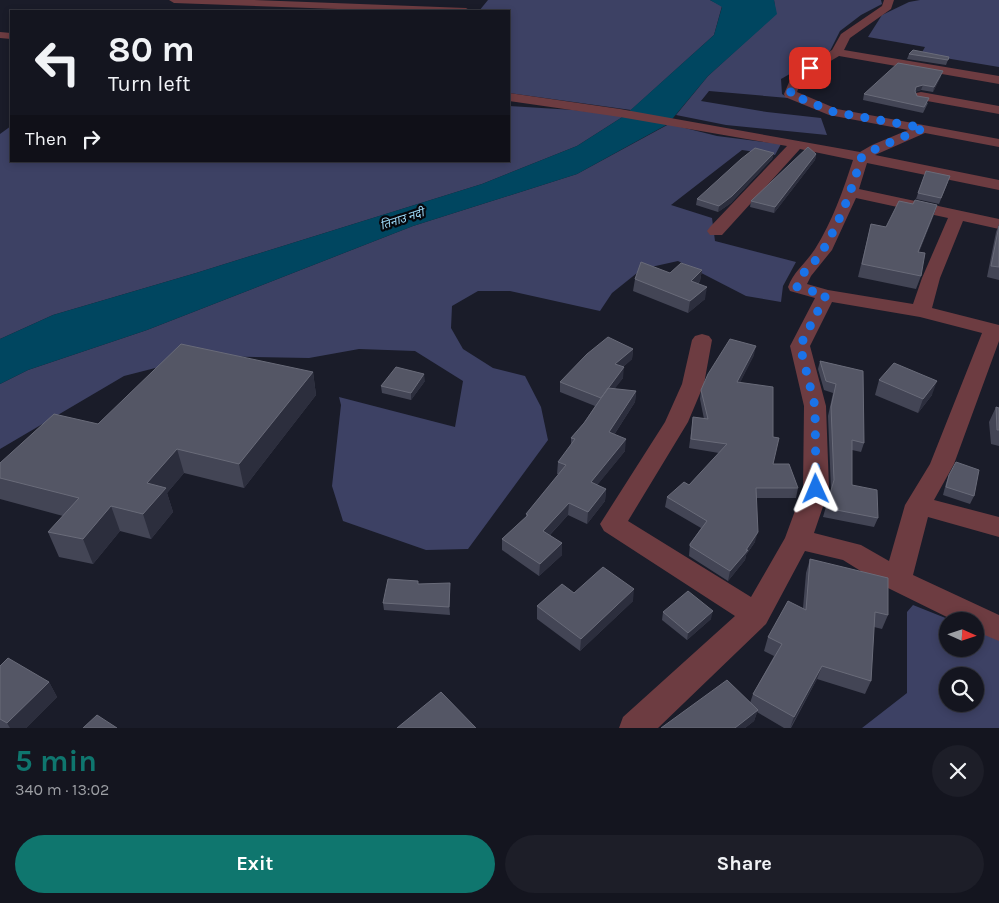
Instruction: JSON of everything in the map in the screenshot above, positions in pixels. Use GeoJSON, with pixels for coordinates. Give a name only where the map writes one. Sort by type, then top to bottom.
{"type":"FeatureCollection","features":[{"type":"Feature","properties":{"kind":"street"},"geometry":{"type":"LineString","coordinates":[[174,0],[468,9]]}},
{"type":"Feature","properties":{"kind":"street"},"geometry":{"type":"LineString","coordinates":[[890,0],[887,7],[845,36],[837,52],[797,76],[790,94],[834,112],[999,143]]}},
{"type":"Feature","properties":{"kind":"street"},"geometry":{"type":"LineString","coordinates":[[837,52],[999,80]]}},
{"type":"Feature","properties":{"kind":"street"},"geometry":{"type":"LineString","coordinates":[[921,96],[999,110]]}},
{"type":"Feature","properties":{"kind":"street"},"geometry":{"type":"LineString","coordinates":[[510,97],[620,113],[798,144],[999,185]]}},
{"type":"Feature","properties":{"kind":"street"},"geometry":{"type":"LineString","coordinates":[[898,580],[918,505],[942,464],[996,330],[922,311],[826,295],[797,287],[801,274],[822,252],[851,192],[861,158],[877,148],[924,128]]}},
{"type":"Feature","properties":{"kind":"street"},"geometry":{"type":"LineString","coordinates":[[716,231],[798,144]]}},
{"type":"Feature","properties":{"kind":"street"},"geometry":{"type":"LineString","coordinates":[[851,192],[999,224]]}},
{"type":"Feature","properties":{"kind":"street"},"geometry":{"type":"LineString","coordinates":[[922,311],[932,278],[958,214]]}},
{"type":"Feature","properties":{"kind":"street"},"geometry":{"type":"LineString","coordinates":[[635,728],[756,615],[798,538],[816,489],[815,406],[800,346],[826,295]]}},
{"type":"Feature","properties":{"kind":"street"},"geometry":{"type":"LineString","coordinates":[[702,340],[692,384],[676,422],[613,524],[756,615]]}},
{"type":"Feature","properties":{"kind":"street"},"geometry":{"type":"LineString","coordinates":[[918,505],[999,527]]}},
{"type":"Feature","properties":{"kind":"street"},"geometry":{"type":"LineString","coordinates":[[798,538],[850,552],[898,580],[999,629]]}},
{"type":"Feature","properties":{"kind":"shaded area"},"geometry":{"type":"Polygon","coordinates":[[[488,0],[710,0],[722,6],[714,35],[631,110],[510,93],[510,10],[480,10],[488,0]]]}},
{"type":"Feature","properties":{"kind":"shaded area"},"geometry":{"type":"Polygon","coordinates":[[[774,0],[881,0],[882,4],[861,15],[840,31],[830,51],[781,79],[782,94],[788,98],[709,91],[701,101],[767,112],[821,118],[827,135],[726,125],[676,115],[708,76],[776,14],[774,0]]]}},
{"type":"Feature","properties":{"kind":"shaded area"},"geometry":{"type":"Polygon","coordinates":[[[920,0],[999,0],[999,67],[921,54],[925,47],[868,37],[882,15],[909,2],[920,0]]]}},
{"type":"Feature","properties":{"kind":"shaded area"},"geometry":{"type":"Polygon","coordinates":[[[510,106],[574,110],[624,116],[577,146],[482,184],[196,273],[53,315],[0,339],[0,134],[10,127],[10,162],[510,162],[510,106]]]}},
{"type":"Feature","properties":{"kind":"shaded area"},"geometry":{"type":"Polygon","coordinates":[[[669,124],[717,136],[781,144],[775,155],[742,150],[671,205],[712,218],[715,241],[796,262],[783,286],[781,302],[746,296],[678,261],[642,269],[612,293],[600,311],[510,291],[478,291],[452,306],[451,328],[463,349],[493,368],[525,376],[541,407],[548,440],[468,549],[426,550],[343,521],[332,486],[341,405],[339,397],[455,427],[463,381],[415,351],[359,349],[309,358],[202,356],[124,376],[0,449],[0,384],[28,370],[147,330],[413,226],[577,174],[669,124]]]}},
{"type":"Feature","properties":{"kind":"shaded area"},"geometry":{"type":"Polygon","coordinates":[[[913,605],[939,615],[939,658],[984,658],[984,634],[999,640],[999,728],[862,728],[907,693],[907,612],[913,605]]]}},
{"type":"Feature","properties":{"kind":"water","name":"तिनाउ नदी"},"geometry":{"type":"Polygon","coordinates":[[[710,0],[774,0],[777,14],[708,76],[668,124],[577,174],[413,226],[147,330],[28,370],[0,384],[0,339],[53,315],[196,273],[482,184],[577,146],[624,116],[714,35],[722,7],[710,0]]]}},
{"type":"Feature","properties":{"kind":"building"},"geometry":{"type":"Polygon","coordinates":[[[913,50],[949,57],[948,60],[909,54],[913,50]]]}},
{"type":"Feature","properties":{"kind":"building"},"geometry":{"type":"Polygon","coordinates":[[[898,63],[943,71],[934,87],[923,85],[916,87],[917,96],[929,98],[924,107],[864,94],[898,63]]]}},
{"type":"Feature","properties":{"kind":"building"},"geometry":{"type":"Polygon","coordinates":[[[808,147],[816,154],[775,207],[751,201],[808,147]]]}},
{"type":"Feature","properties":{"kind":"building"},"geometry":{"type":"Polygon","coordinates":[[[755,148],[774,153],[732,196],[719,206],[697,199],[741,159],[755,148]]]}},
{"type":"Feature","properties":{"kind":"building"},"geometry":{"type":"Polygon","coordinates":[[[926,171],[950,176],[941,198],[918,193],[926,171]]]}},
{"type":"Feature","properties":{"kind":"building"},"geometry":{"type":"Polygon","coordinates":[[[915,200],[937,205],[918,252],[925,253],[921,276],[862,264],[871,224],[886,227],[899,201],[913,204],[915,200]]]}},
{"type":"Feature","properties":{"kind":"building"},"geometry":{"type":"Polygon","coordinates":[[[999,226],[999,267],[991,266],[999,226]]]}},
{"type":"Feature","properties":{"kind":"building"},"geometry":{"type":"Polygon","coordinates":[[[641,262],[670,273],[681,263],[702,270],[691,281],[707,287],[690,301],[635,279],[641,262]]]}},
{"type":"Feature","properties":{"kind":"building"},"geometry":{"type":"Polygon","coordinates":[[[608,337],[633,349],[615,364],[624,367],[601,398],[560,382],[587,354],[608,337]]]}},
{"type":"Feature","properties":{"kind":"building"},"geometry":{"type":"Polygon","coordinates":[[[730,339],[756,346],[737,382],[773,387],[773,437],[779,438],[773,464],[789,464],[798,488],[756,488],[758,532],[746,550],[748,550],[730,571],[690,546],[707,521],[667,497],[684,482],[689,485],[727,444],[691,439],[693,417],[708,419],[701,390],[708,374],[730,339]]]}},
{"type":"Feature","properties":{"kind":"building"},"geometry":{"type":"Polygon","coordinates":[[[181,344],[313,372],[239,464],[177,449],[147,483],[166,488],[143,514],[111,506],[83,539],[48,532],[79,498],[0,478],[0,463],[54,414],[98,424],[181,344]]]}},
{"type":"Feature","properties":{"kind":"building"},"geometry":{"type":"Polygon","coordinates":[[[820,361],[863,371],[864,443],[852,440],[852,485],[877,490],[878,518],[826,508],[834,480],[831,407],[836,384],[826,381],[820,361]]]}},
{"type":"Feature","properties":{"kind":"building"},"geometry":{"type":"Polygon","coordinates":[[[894,363],[937,381],[923,399],[879,380],[894,363]]]}},
{"type":"Feature","properties":{"kind":"building"},"geometry":{"type":"Polygon","coordinates":[[[396,367],[424,374],[411,393],[381,386],[396,367]]]}},
{"type":"Feature","properties":{"kind":"building"},"geometry":{"type":"Polygon","coordinates":[[[608,388],[636,391],[609,432],[626,439],[591,482],[606,489],[588,512],[569,503],[543,531],[562,543],[540,564],[502,539],[528,515],[526,514],[566,465],[558,462],[575,439],[571,438],[584,423],[608,388]]]}},
{"type":"Feature","properties":{"kind":"building"},"geometry":{"type":"Polygon","coordinates":[[[996,407],[999,408],[999,430],[997,430],[996,407]]]}},
{"type":"Feature","properties":{"kind":"building"},"geometry":{"type":"Polygon","coordinates":[[[956,462],[979,470],[974,496],[946,487],[949,475],[956,462]]]}},
{"type":"Feature","properties":{"kind":"building"},"geometry":{"type":"Polygon","coordinates":[[[810,559],[888,578],[888,615],[875,612],[871,681],[822,666],[794,717],[753,694],[782,644],[768,637],[788,601],[806,610],[810,559]]]}},
{"type":"Feature","properties":{"kind":"building"},"geometry":{"type":"Polygon","coordinates":[[[603,567],[634,589],[581,639],[537,606],[562,584],[574,593],[603,567]]]}},
{"type":"Feature","properties":{"kind":"building"},"geometry":{"type":"Polygon","coordinates":[[[388,579],[418,581],[418,584],[450,583],[449,607],[383,603],[388,579]]]}},
{"type":"Feature","properties":{"kind":"building"},"geometry":{"type":"Polygon","coordinates":[[[688,591],[713,611],[688,633],[663,612],[688,591]]]}},
{"type":"Feature","properties":{"kind":"building"},"geometry":{"type":"Polygon","coordinates":[[[8,658],[49,682],[7,723],[0,719],[0,666],[8,658]]]}},
{"type":"Feature","properties":{"kind":"building"},"geometry":{"type":"Polygon","coordinates":[[[727,680],[758,710],[735,728],[661,728],[727,680]]]}},
{"type":"Feature","properties":{"kind":"building"},"geometry":{"type":"Polygon","coordinates":[[[441,692],[476,728],[397,728],[441,692]]]}},
{"type":"Feature","properties":{"kind":"building"},"geometry":{"type":"Polygon","coordinates":[[[97,715],[117,728],[83,728],[97,715]]]}},
{"type":"Feature","properties":{"kind":"route"},"geometry":{"type":"LineString","coordinates":[[810,68],[797,76],[790,94],[834,112],[924,128],[877,148],[861,158],[851,192],[822,252],[801,274],[797,287],[826,295],[800,346],[815,406],[816,489]]}}]}
